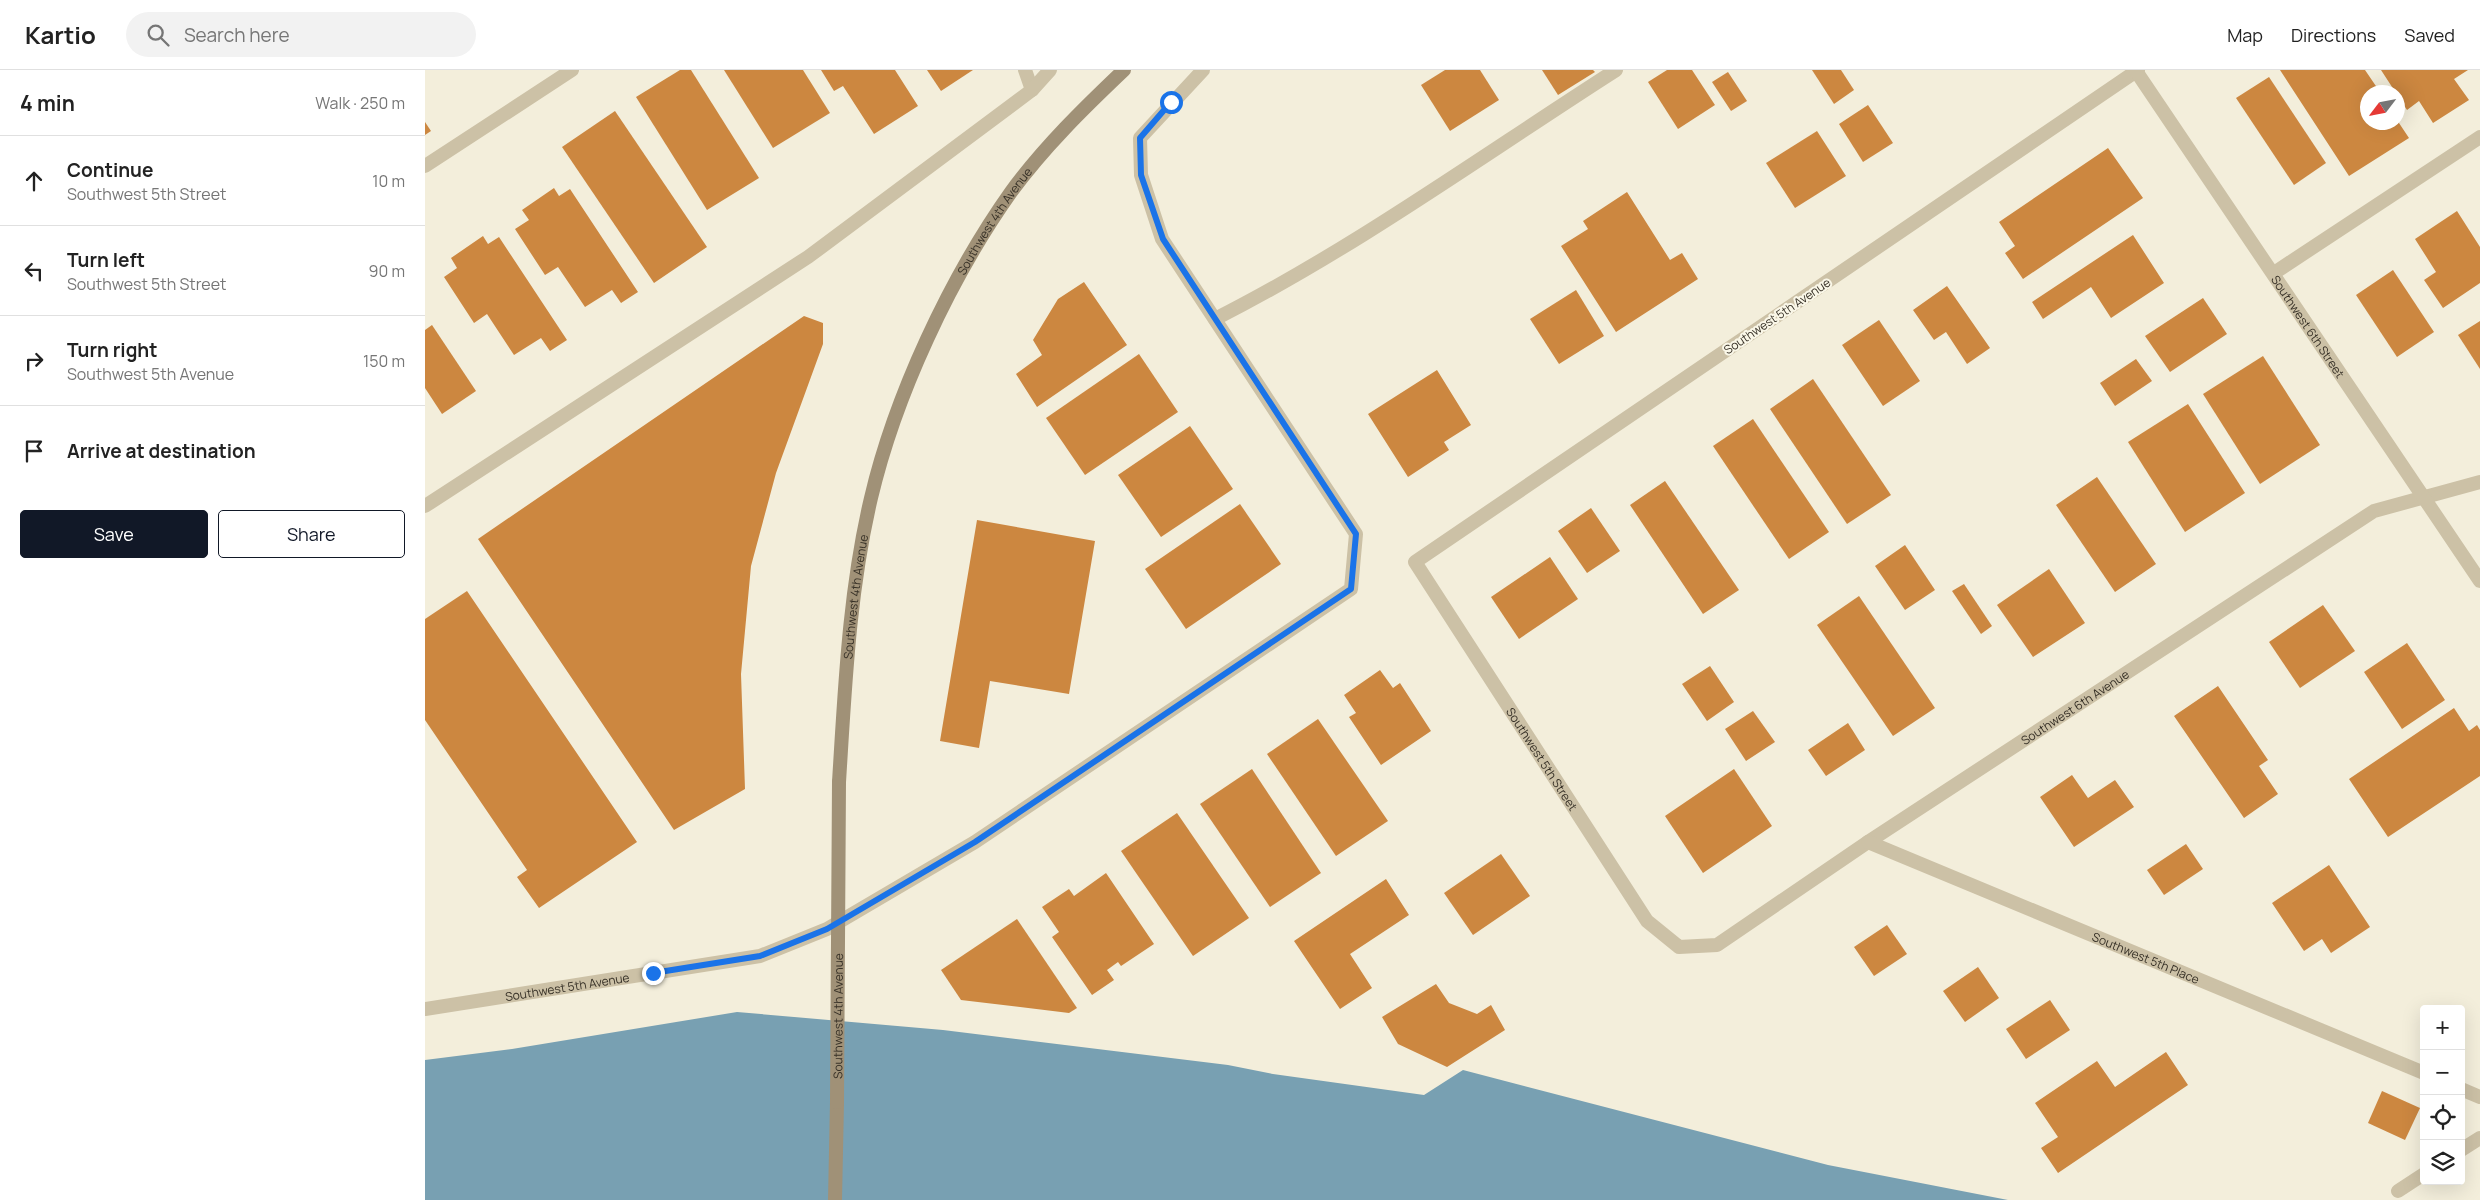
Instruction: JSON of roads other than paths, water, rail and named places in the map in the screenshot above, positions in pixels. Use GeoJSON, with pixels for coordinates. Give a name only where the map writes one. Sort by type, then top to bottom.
{"type":"FeatureCollection","features":[{"type":"Feature","properties":{"kind":"main road","name":"Southwest 4th Avenue"},"geometry":{"type":"LineString","coordinates":[[835,1200],[839,782],[850,614],[871,497],[905,387],[958,278],[1011,192],[1071,119],[1124,70]]}},
{"type":"Feature","properties":{"kind":"street"},"geometry":{"type":"LineString","coordinates":[[425,166],[572,70]]}},
{"type":"Feature","properties":{"kind":"street"},"geometry":{"type":"LineString","coordinates":[[1025,70],[1032,90]]}},
{"type":"Feature","properties":{"kind":"street"},"geometry":{"type":"LineString","coordinates":[[426,502],[808,257],[1032,90],[1050,70]]}},
{"type":"Feature","properties":{"kind":"street"},"geometry":{"type":"LineString","coordinates":[[1203,70],[1140,138],[1141,175],[1163,239],[1215,319],[1267,293],[1344,247],[1616,70]]}},
{"type":"Feature","properties":{"kind":"street","name":"Southwest 5th Avenue"},"geometry":{"type":"LineString","coordinates":[[1415,562],[2137,70]]}},
{"type":"Feature","properties":{"kind":"street","name":"Southwest 6th Street"},"geometry":{"type":"LineString","coordinates":[[2137,70],[2480,581]]}},
{"type":"Feature","properties":{"kind":"street"},"geometry":{"type":"LineString","coordinates":[[2274,273],[2480,137]]}},
{"type":"Feature","properties":{"kind":"street","name":"Southwest 5th Avenue"},"geometry":{"type":"LineString","coordinates":[[425,1009],[760,956],[827,929],[975,842],[1351,589],[1356,534],[1215,319]]}},
{"type":"Feature","properties":{"kind":"street","name":"Southwest 6th Avenue"},"geometry":{"type":"LineString","coordinates":[[1679,947],[1717,945],[1868,842],[2374,511],[2480,482]]}},
{"type":"Feature","properties":{"kind":"street","name":"Southwest 5th Street"},"geometry":{"type":"LineString","coordinates":[[1415,562],[1647,921],[1679,947]]}},
{"type":"Feature","properties":{"kind":"street","name":"Southwest 5th Place"},"geometry":{"type":"LineString","coordinates":[[1868,842],[2420,1071]]}},
{"type":"Feature","properties":{"kind":"street"},"geometry":{"type":"LineString","coordinates":[[2465,1091],[2480,1097]]}},
{"type":"Feature","properties":{"kind":"street"},"geometry":{"type":"LineString","coordinates":[[2465,1147],[2480,1138]]}},
{"type":"Feature","properties":{"kind":"street"},"geometry":{"type":"LineString","coordinates":[[2398,1191],[2420,1177]]}},
{"type":"Feature","properties":{"kind":"water"},"geometry":{"type":"Polygon","coordinates":[[[737,1012],[943,1030],[1228,1065],[1273,1074],[1424,1095],[1463,1070],[1828,1165],[2008,1200],[425,1200],[425,1060],[512,1049],[737,1012]]]}}]}
